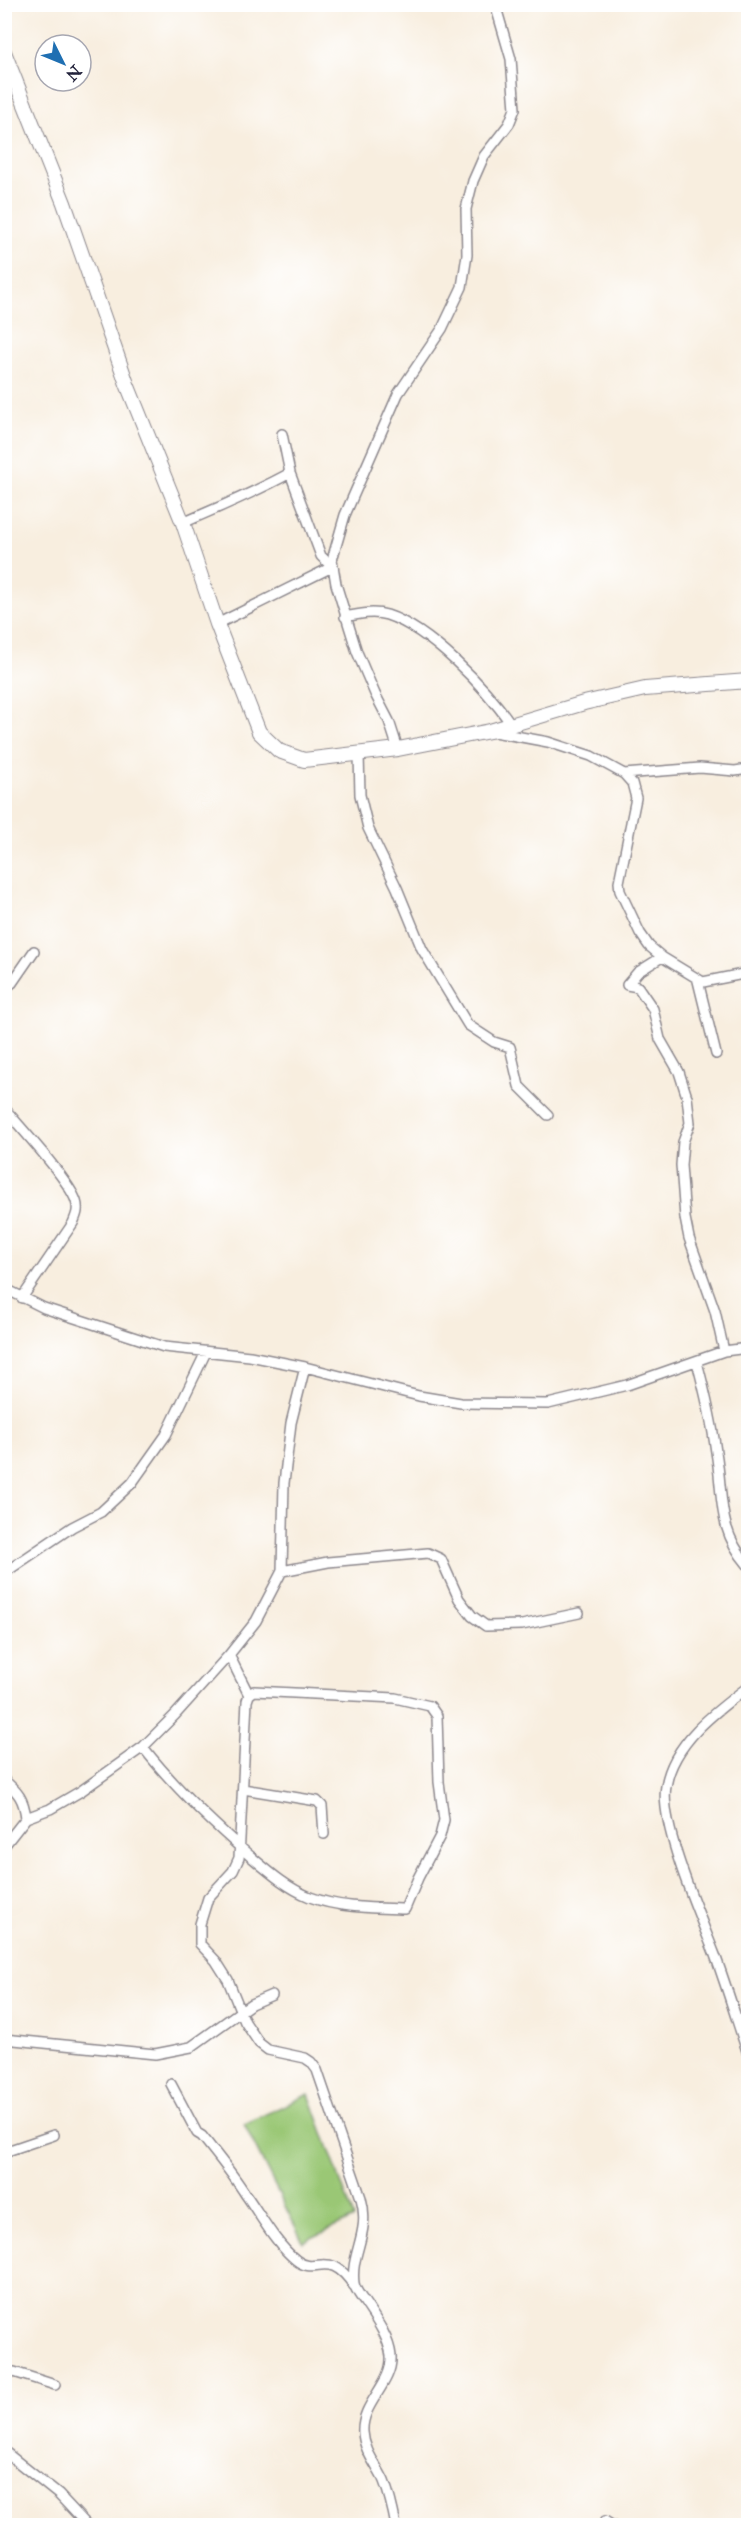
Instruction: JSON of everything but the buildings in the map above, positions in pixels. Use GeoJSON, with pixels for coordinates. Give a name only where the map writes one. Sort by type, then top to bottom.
{"type":"FeatureCollection","features":[{"type":"Feature","properties":{"kind":"street"},"geometry":{"type":"LineString","coordinates":[[398,749],[395,736],[375,694],[345,617],[332,567],[337,538],[345,515],[398,394],[442,329],[462,287],[467,255],[466,209],[473,181],[484,156],[509,124],[515,109],[511,59],[495,4]]}},
{"type":"Feature","properties":{"kind":"street"},"geometry":{"type":"LineString","coordinates":[[4,52],[63,203],[127,384],[183,523],[217,624],[259,732],[279,751],[304,760],[398,749],[490,731],[584,703],[645,689],[748,681]]}},
{"type":"Feature","properties":{"kind":"street"},"geometry":{"type":"LineString","coordinates":[[282,434],[290,473],[321,556],[332,567]]}},
{"type":"Feature","properties":{"kind":"street"},"geometry":{"type":"LineString","coordinates":[[183,523],[236,498],[260,490],[290,473]]}},
{"type":"Feature","properties":{"kind":"street"},"geometry":{"type":"LineString","coordinates":[[217,624],[332,567]]}},
{"type":"Feature","properties":{"kind":"street"},"geometry":{"type":"LineString","coordinates":[[345,617],[366,613],[386,615],[408,625],[433,642],[486,690],[511,724]]}},
{"type":"Feature","properties":{"kind":"street"},"geometry":{"type":"LineString","coordinates":[[490,731],[570,748],[591,756],[624,774],[632,783],[636,798],[619,882],[620,891],[640,933],[649,946],[662,957],[698,981],[708,982],[748,973]]}},
{"type":"Feature","properties":{"kind":"street"},"geometry":{"type":"LineString","coordinates":[[359,754],[360,795],[368,828],[397,888],[422,949],[468,1025],[494,1042],[510,1047],[519,1086],[548,1115]]}},
{"type":"Feature","properties":{"kind":"street"},"geometry":{"type":"LineString","coordinates":[[624,774],[700,768],[735,771],[748,769]]}},
{"type":"Feature","properties":{"kind":"street"},"geometry":{"type":"LineString","coordinates":[[4,989],[12,983],[34,951]]}},
{"type":"Feature","properties":{"kind":"street"},"geometry":{"type":"LineString","coordinates":[[662,957],[638,972],[627,985],[638,987],[653,1009],[660,1039],[679,1072],[687,1097],[690,1123],[683,1142],[681,1165],[685,1218],[689,1238],[715,1311],[724,1351]]}},
{"type":"Feature","properties":{"kind":"street"},"geometry":{"type":"LineString","coordinates":[[698,981],[716,1054]]}},
{"type":"Feature","properties":{"kind":"street"},"geometry":{"type":"LineString","coordinates":[[4,1108],[66,1184],[76,1200],[78,1211],[73,1224],[22,1298]]}},
{"type":"Feature","properties":{"kind":"street"},"geometry":{"type":"LineString","coordinates":[[4,1288],[44,1308],[164,1347],[250,1356],[461,1403],[548,1404],[584,1396],[697,1362],[724,1351],[748,1347]]}},
{"type":"Feature","properties":{"kind":"street"},"geometry":{"type":"LineString","coordinates":[[4,1574],[72,1527],[101,1512],[132,1483],[166,1435],[206,1352]]}},
{"type":"Feature","properties":{"kind":"street"},"geometry":{"type":"LineString","coordinates":[[697,1362],[717,1453],[723,1523],[737,1551],[748,1565]]}},
{"type":"Feature","properties":{"kind":"street"},"geometry":{"type":"LineString","coordinates":[[4,1846],[26,1818],[50,1809],[81,1791],[143,1747],[175,1716],[256,1621],[282,1572],[284,1483],[291,1423],[305,1367]]}},
{"type":"Feature","properties":{"kind":"street"},"geometry":{"type":"LineString","coordinates":[[282,1572],[328,1562],[386,1559],[428,1553],[441,1558],[459,1599],[472,1616],[486,1626],[522,1625],[579,1613]]}},
{"type":"Feature","properties":{"kind":"street"},"geometry":{"type":"LineString","coordinates":[[229,1655],[249,1695]]}},
{"type":"Feature","properties":{"kind":"street"},"geometry":{"type":"LineString","coordinates":[[748,1687],[714,1713],[677,1755],[668,1777],[664,1798],[677,1850],[748,2054]]}},
{"type":"Feature","properties":{"kind":"street"},"geometry":{"type":"LineString","coordinates":[[143,1747],[161,1771],[240,1847],[284,1884],[310,1897],[335,1904],[405,1909],[440,1836],[444,1820],[439,1782],[437,1716],[430,1706],[377,1696],[254,1691],[249,1695],[243,1789],[239,1810],[240,1847],[233,1871],[208,1898],[200,1924],[200,1944],[216,1961],[228,1980],[250,2032],[268,2050],[305,2058],[317,2070],[365,2213],[365,2226],[354,2273],[354,2286]]}},
{"type":"Feature","properties":{"kind":"street"},"geometry":{"type":"LineString","coordinates":[[4,1780],[18,1791],[24,1802],[26,1818]]}},
{"type":"Feature","properties":{"kind":"street"},"geometry":{"type":"LineString","coordinates":[[243,1789],[317,1801],[322,1806],[324,1834]]}},
{"type":"Feature","properties":{"kind":"street"},"geometry":{"type":"LineString","coordinates":[[4,2039],[155,2054],[169,2053],[191,2047],[241,2010],[272,1995]]}},
{"type":"Feature","properties":{"kind":"street"},"geometry":{"type":"LineString","coordinates":[[171,2084],[197,2133],[202,2136],[229,2170],[266,2223],[295,2259],[305,2266],[331,2264],[337,2266],[354,2286],[383,2332],[391,2357],[386,2376],[363,2421],[364,2446],[383,2480],[396,2526]]}},
{"type":"Feature","properties":{"kind":"street"},"geometry":{"type":"LineString","coordinates":[[4,2152],[54,2134]]}},
{"type":"Feature","properties":{"kind":"street"},"geometry":{"type":"LineString","coordinates":[[4,2373],[14,2372],[55,2385]]}},
{"type":"Feature","properties":{"kind":"street"},"geometry":{"type":"LineString","coordinates":[[4,2451],[59,2495],[88,2526]]}},
{"type":"Feature","properties":{"kind":"green space"},"geometry":{"type":"Polygon","coordinates":[[[309,2094],[354,2218],[303,2242],[244,2124],[309,2094]]]}}]}
